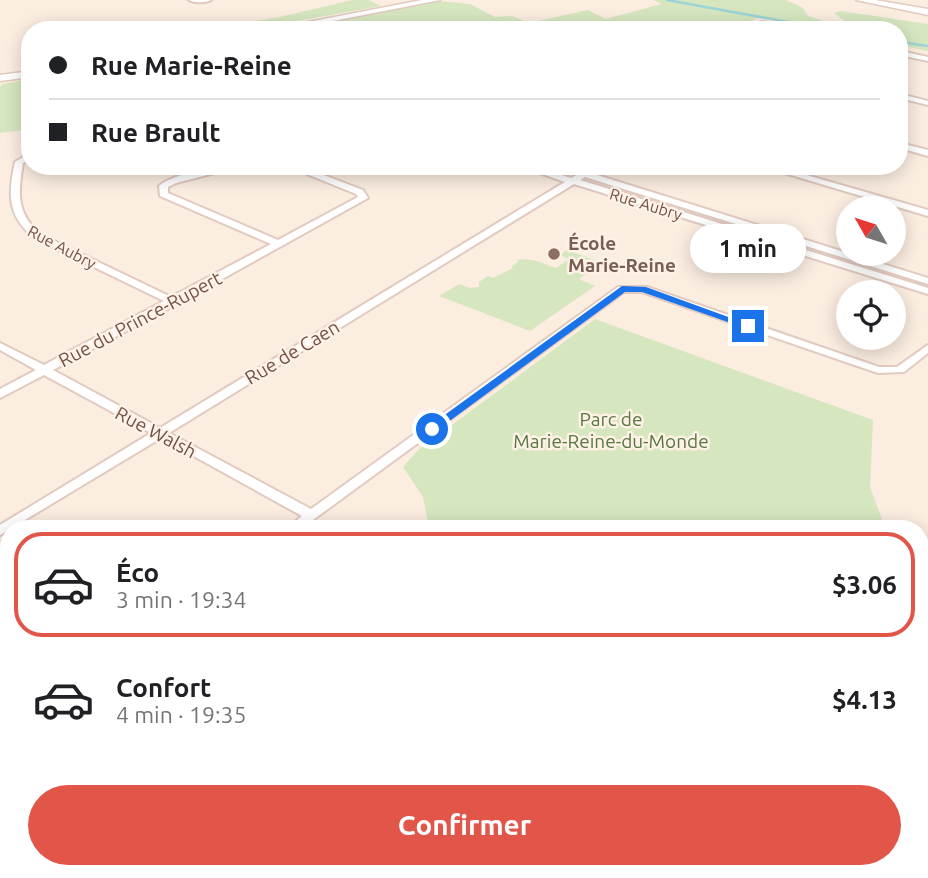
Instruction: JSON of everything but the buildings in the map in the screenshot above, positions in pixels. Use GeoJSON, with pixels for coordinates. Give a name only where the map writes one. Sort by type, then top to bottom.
{"type":"FeatureCollection","features":[{"type":"Feature","properties":{"kind":"street"},"geometry":{"type":"LineString","coordinates":[[192,0],[208,0]]}},
{"type":"Feature","properties":{"kind":"street"},"geometry":{"type":"LineString","coordinates":[[320,21],[436,0]]}},
{"type":"Feature","properties":{"kind":"street"},"geometry":{"type":"LineString","coordinates":[[860,0],[926,11]]}},
{"type":"Feature","properties":{"kind":"street"},"geometry":{"type":"LineString","coordinates":[[908,55],[928,59]]}},
{"type":"Feature","properties":{"kind":"street"},"geometry":{"type":"LineString","coordinates":[[0,78],[21,75]]}},
{"type":"Feature","properties":{"kind":"street"},"geometry":{"type":"LineString","coordinates":[[908,98],[928,103]]}},
{"type":"Feature","properties":{"kind":"street"},"geometry":{"type":"LineString","coordinates":[[908,148],[928,153]]}},
{"type":"Feature","properties":{"kind":"street","name":"Rue Aubry"},"geometry":{"type":"LineString","coordinates":[[21,161],[13,191],[18,219],[24,227],[37,236],[173,302]]}},
{"type":"Feature","properties":{"kind":"street"},"geometry":{"type":"LineString","coordinates":[[199,175],[173,181],[164,186],[163,194],[279,244]]}},
{"type":"Feature","properties":{"kind":"street","name":"Rue du Prince-Rupert"},"geometry":{"type":"LineString","coordinates":[[0,394],[363,198],[360,192],[315,175]]}},
{"type":"Feature","properties":{"kind":"street","name":"Rue Aubry"},"geometry":{"type":"LineString","coordinates":[[553,175],[928,291]]}},
{"type":"Feature","properties":{"kind":"street","name":"Rue de Caen"},"geometry":{"type":"LineString","coordinates":[[18,520],[582,175]]}},
{"type":"Feature","properties":{"kind":"street","name":"Rue Aubry"},"geometry":{"type":"LineString","coordinates":[[587,175],[928,281]]}},
{"type":"Feature","properties":{"kind":"street"},"geometry":{"type":"LineString","coordinates":[[796,175],[928,213]]}},
{"type":"Feature","properties":{"kind":"street"},"geometry":{"type":"LineString","coordinates":[[307,520],[609,297],[628,288],[643,289],[869,368],[890,372],[909,366],[928,348]]}},
{"type":"Feature","properties":{"kind":"street","name":"Rue Walsh"},"geometry":{"type":"LineString","coordinates":[[0,346],[313,516]]}},
{"type":"Feature","properties":{"kind":"green space"},"geometry":{"type":"Polygon","coordinates":[[[352,0],[369,0],[381,6],[297,21],[253,21],[352,0]]]}},
{"type":"Feature","properties":{"kind":"green space"},"geometry":{"type":"Polygon","coordinates":[[[654,0],[786,0],[803,8],[808,16],[824,21],[780,21],[760,17],[751,21],[538,21],[588,10],[606,19],[661,4],[654,0]]]}},
{"type":"Feature","properties":{"kind":"green space"},"geometry":{"type":"Polygon","coordinates":[[[439,1],[470,4],[495,17],[512,16],[524,21],[332,21],[439,1]]]}},
{"type":"Feature","properties":{"kind":"green space"},"geometry":{"type":"Polygon","coordinates":[[[841,11],[908,21],[845,21],[834,13],[841,11]]]}},
{"type":"Feature","properties":{"kind":"green space"},"geometry":{"type":"Polygon","coordinates":[[[908,21],[928,24],[928,51],[908,47],[908,21]]]}},
{"type":"Feature","properties":{"kind":"green space"},"geometry":{"type":"Polygon","coordinates":[[[21,81],[21,130],[0,133],[0,87],[21,81]]]}},
{"type":"Feature","properties":{"kind":"green space"},"geometry":{"type":"Polygon","coordinates":[[[567,250],[603,263],[579,279],[595,286],[530,331],[439,296],[459,284],[470,288],[479,287],[479,282],[488,276],[493,278],[513,268],[511,267],[519,261],[516,260],[541,262],[556,268],[569,259],[560,255],[567,250]]]}},
{"type":"Feature","properties":{"kind":"green space","name":"Parc de Marie-Reine-du-Monde"},"geometry":{"type":"Polygon","coordinates":[[[595,319],[873,420],[870,487],[882,519],[427,520],[423,497],[403,467],[418,450],[595,319]]]}},
{"type":"Feature","properties":{"kind":"waterway"},"geometry":{"type":"LineString","coordinates":[[667,0],[782,21]]}},
{"type":"Feature","properties":{"kind":"waterway"},"geometry":{"type":"LineString","coordinates":[[908,43],[928,46]]}},
{"type":"Feature","properties":{"kind":"place","name":"École Marie-Reine"},"geometry":{"type":"Point","coordinates":[554,254]}},
{"type":"Feature","properties":{"kind":"route"},"geometry":{"type":"LineString","coordinates":[[432,429],[622,289],[643,289],[748,326]]}}]}
